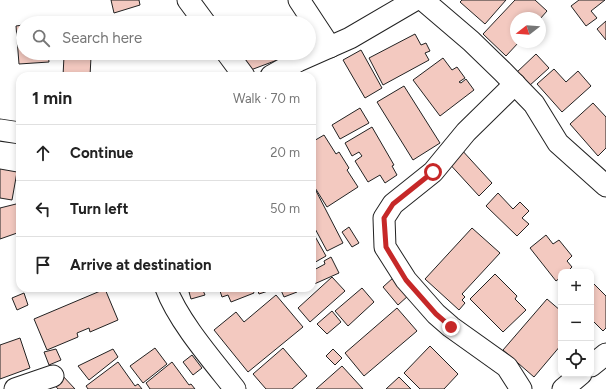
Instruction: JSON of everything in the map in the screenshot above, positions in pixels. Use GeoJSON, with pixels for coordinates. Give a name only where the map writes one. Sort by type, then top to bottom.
{"type":"FeatureCollection","features":[{"type":"Feature","properties":{"kind":"street"},"geometry":{"type":"LineString","coordinates":[[188,0],[200,16]]}},
{"type":"Feature","properties":{"kind":"street"},"geometry":{"type":"LineString","coordinates":[[299,0],[310,16]]}},
{"type":"Feature","properties":{"kind":"street"},"geometry":{"type":"LineString","coordinates":[[316,53],[356,35],[415,0]]}},
{"type":"Feature","properties":{"kind":"street"},"geometry":{"type":"LineString","coordinates":[[423,0],[471,41],[515,84],[534,104],[558,143],[606,186]]}},
{"type":"Feature","properties":{"kind":"street"},"geometry":{"type":"LineString","coordinates":[[316,26],[330,47]]}},
{"type":"Feature","properties":{"kind":"street"},"geometry":{"type":"LineString","coordinates":[[232,60],[241,72]]}},
{"type":"Feature","properties":{"kind":"street"},"geometry":{"type":"LineString","coordinates":[[278,72],[300,60]]}},
{"type":"Feature","properties":{"kind":"street"},"geometry":{"type":"LineString","coordinates":[[515,84],[466,132],[433,172],[393,204],[384,218],[386,247],[406,280],[436,314],[451,327],[507,367],[521,389]]}},
{"type":"Feature","properties":{"kind":"street"},"geometry":{"type":"LineString","coordinates":[[0,130],[16,132]]}},
{"type":"Feature","properties":{"kind":"street"},"geometry":{"type":"LineString","coordinates":[[168,292],[172,302],[214,364],[234,389]]}},
{"type":"Feature","properties":{"kind":"street"},"geometry":{"type":"LineString","coordinates":[[594,364],[606,354]]}},
{"type":"Feature","properties":{"kind":"street"},"geometry":{"type":"LineString","coordinates":[[15,389],[53,376]]}},
{"type":"Feature","properties":{"kind":"street"},"geometry":{"type":"LineString","coordinates":[[563,389],[577,377]]}},
{"type":"Feature","properties":{"kind":"building"},"geometry":{"type":"Polygon","coordinates":[[[111,0],[139,0],[140,5],[114,13],[111,0]]]}},
{"type":"Feature","properties":{"kind":"building"},"geometry":{"type":"Polygon","coordinates":[[[462,0],[506,0],[485,24],[460,2],[462,0]]]}},
{"type":"Feature","properties":{"kind":"building"},"geometry":{"type":"Polygon","coordinates":[[[515,0],[535,0],[547,11],[510,12],[510,48],[513,48],[506,56],[483,34],[515,0]]]}},
{"type":"Feature","properties":{"kind":"building"},"geometry":{"type":"Polygon","coordinates":[[[579,0],[605,0],[591,11],[597,18],[586,26],[571,6],[579,0]]]}},
{"type":"Feature","properties":{"kind":"building"},"geometry":{"type":"Polygon","coordinates":[[[606,21],[606,40],[597,29],[606,21]]]}},
{"type":"Feature","properties":{"kind":"building"},"geometry":{"type":"Polygon","coordinates":[[[415,34],[421,45],[426,43],[430,51],[425,53],[429,60],[383,85],[369,58],[415,34]]]}},
{"type":"Feature","properties":{"kind":"building"},"geometry":{"type":"Polygon","coordinates":[[[361,50],[382,88],[365,98],[343,60],[361,50]]]}},
{"type":"Feature","properties":{"kind":"building"},"geometry":{"type":"Polygon","coordinates":[[[536,54],[549,68],[529,86],[516,73],[536,54]]]}},
{"type":"Feature","properties":{"kind":"building"},"geometry":{"type":"Polygon","coordinates":[[[443,58],[452,70],[457,67],[465,78],[459,82],[461,83],[466,79],[474,90],[440,116],[413,80],[443,58]]]}},
{"type":"Feature","properties":{"kind":"building"},"geometry":{"type":"Polygon","coordinates":[[[19,60],[49,60],[49,62],[19,64],[19,60]]]}},
{"type":"Feature","properties":{"kind":"building"},"geometry":{"type":"Polygon","coordinates":[[[64,60],[91,60],[90,72],[63,72],[64,60]]]}},
{"type":"Feature","properties":{"kind":"building"},"geometry":{"type":"Polygon","coordinates":[[[244,60],[277,60],[248,71],[244,60]]]}},
{"type":"Feature","properties":{"kind":"building"},"geometry":{"type":"Polygon","coordinates":[[[554,69],[566,82],[578,71],[591,86],[562,112],[537,84],[554,69]]]}},
{"type":"Feature","properties":{"kind":"building"},"geometry":{"type":"Polygon","coordinates":[[[404,86],[440,143],[413,160],[377,102],[404,86]]]}},
{"type":"Feature","properties":{"kind":"building"},"geometry":{"type":"Polygon","coordinates":[[[593,103],[606,117],[606,148],[598,156],[570,124],[593,103]]]}},
{"type":"Feature","properties":{"kind":"building"},"geometry":{"type":"Polygon","coordinates":[[[360,108],[369,123],[340,139],[332,125],[360,108]]]}},
{"type":"Feature","properties":{"kind":"building"},"geometry":{"type":"Polygon","coordinates":[[[372,127],[394,165],[392,166],[397,175],[385,183],[380,175],[368,182],[355,161],[362,156],[359,152],[352,156],[345,143],[372,127]]]}},
{"type":"Feature","properties":{"kind":"building"},"geometry":{"type":"Polygon","coordinates":[[[324,135],[336,154],[339,152],[349,168],[347,170],[358,187],[327,207],[316,189],[316,140],[324,135]]]}},
{"type":"Feature","properties":{"kind":"building"},"geometry":{"type":"Polygon","coordinates":[[[460,148],[492,183],[479,196],[446,160],[460,148]]]}},
{"type":"Feature","properties":{"kind":"building"},"geometry":{"type":"Polygon","coordinates":[[[0,169],[16,172],[12,200],[0,198],[0,169]]]}},
{"type":"Feature","properties":{"kind":"building"},"geometry":{"type":"Polygon","coordinates":[[[316,191],[343,243],[327,251],[316,230],[316,191]]]}},
{"type":"Feature","properties":{"kind":"building"},"geometry":{"type":"Polygon","coordinates":[[[498,193],[513,209],[520,202],[529,211],[522,218],[529,224],[517,236],[486,206],[498,193]]]}},
{"type":"Feature","properties":{"kind":"building"},"geometry":{"type":"Polygon","coordinates":[[[16,204],[16,233],[0,239],[0,208],[16,204]]]}},
{"type":"Feature","properties":{"kind":"building"},"geometry":{"type":"Polygon","coordinates":[[[349,227],[359,243],[352,247],[342,232],[349,227]]]}},
{"type":"Feature","properties":{"kind":"building"},"geometry":{"type":"Polygon","coordinates":[[[472,228],[500,253],[462,294],[465,297],[462,300],[465,303],[459,310],[425,279],[472,228]]]}},
{"type":"Feature","properties":{"kind":"building"},"geometry":{"type":"Polygon","coordinates":[[[546,235],[553,244],[559,240],[572,256],[567,261],[572,267],[570,269],[558,269],[558,279],[556,281],[530,248],[546,235]]]}},
{"type":"Feature","properties":{"kind":"building"},"geometry":{"type":"Polygon","coordinates":[[[316,238],[326,256],[316,262],[316,238]]]}},
{"type":"Feature","properties":{"kind":"building"},"geometry":{"type":"Polygon","coordinates":[[[331,257],[339,273],[316,283],[316,269],[325,264],[324,261],[331,257]]]}},
{"type":"Feature","properties":{"kind":"building"},"geometry":{"type":"Polygon","coordinates":[[[495,274],[517,296],[515,299],[526,310],[503,332],[470,299],[495,274]]]}},
{"type":"Feature","properties":{"kind":"building"},"geometry":{"type":"Polygon","coordinates":[[[332,277],[345,291],[310,322],[298,308],[332,277]]]}},
{"type":"Feature","properties":{"kind":"building"},"geometry":{"type":"Polygon","coordinates":[[[394,277],[409,295],[398,305],[383,287],[394,277]]]}},
{"type":"Feature","properties":{"kind":"building"},"geometry":{"type":"Polygon","coordinates":[[[594,284],[606,296],[606,328],[603,331],[594,322],[594,284]]]}},
{"type":"Feature","properties":{"kind":"building"},"geometry":{"type":"Polygon","coordinates":[[[362,288],[374,302],[348,326],[335,311],[362,288]]]}},
{"type":"Feature","properties":{"kind":"building"},"geometry":{"type":"Polygon","coordinates":[[[98,292],[106,292],[118,320],[90,332],[89,328],[77,333],[78,337],[47,350],[34,319],[98,292]]]}},
{"type":"Feature","properties":{"kind":"building"},"geometry":{"type":"Polygon","coordinates":[[[189,292],[204,292],[205,295],[191,299],[189,292]]]}},
{"type":"Feature","properties":{"kind":"building"},"geometry":{"type":"Polygon","coordinates":[[[220,292],[254,293],[231,302],[228,295],[222,297],[220,292]]]}},
{"type":"Feature","properties":{"kind":"building"},"geometry":{"type":"Polygon","coordinates":[[[282,292],[297,292],[284,297],[282,292]]]}},
{"type":"Feature","properties":{"kind":"building"},"geometry":{"type":"Polygon","coordinates":[[[24,293],[28,305],[17,310],[12,298],[24,293]]]}},
{"type":"Feature","properties":{"kind":"building"},"geometry":{"type":"Polygon","coordinates":[[[276,295],[303,327],[248,372],[214,330],[236,312],[244,322],[276,295]]]}},
{"type":"Feature","properties":{"kind":"building"},"geometry":{"type":"Polygon","coordinates":[[[547,299],[558,308],[558,349],[534,377],[503,350],[547,299]]]}},
{"type":"Feature","properties":{"kind":"building"},"geometry":{"type":"Polygon","coordinates":[[[397,308],[417,331],[364,376],[345,353],[397,308]]]}},
{"type":"Feature","properties":{"kind":"building"},"geometry":{"type":"Polygon","coordinates":[[[332,311],[341,322],[327,334],[317,324],[332,311]]]}},
{"type":"Feature","properties":{"kind":"building"},"geometry":{"type":"Polygon","coordinates":[[[20,338],[30,368],[0,379],[0,345],[20,338]]]}},
{"type":"Feature","properties":{"kind":"building"},"geometry":{"type":"Polygon","coordinates":[[[430,346],[458,374],[444,389],[420,389],[404,373],[430,346]]]}},
{"type":"Feature","properties":{"kind":"building"},"geometry":{"type":"Polygon","coordinates":[[[155,348],[167,364],[143,383],[130,366],[155,348]]]}},
{"type":"Feature","properties":{"kind":"building"},"geometry":{"type":"Polygon","coordinates":[[[283,348],[307,376],[292,389],[266,389],[253,374],[283,348]]]}},
{"type":"Feature","properties":{"kind":"building"},"geometry":{"type":"Polygon","coordinates":[[[56,349],[61,360],[49,365],[44,352],[56,349]]]}},
{"type":"Feature","properties":{"kind":"building"},"geometry":{"type":"Polygon","coordinates":[[[113,349],[118,357],[89,380],[78,366],[113,349]]]}},
{"type":"Feature","properties":{"kind":"building"},"geometry":{"type":"Polygon","coordinates":[[[333,349],[342,358],[335,365],[326,356],[333,349]]]}},
{"type":"Feature","properties":{"kind":"building"},"geometry":{"type":"Polygon","coordinates":[[[192,355],[202,368],[193,375],[183,362],[192,355]]]}},
{"type":"Feature","properties":{"kind":"building"},"geometry":{"type":"Polygon","coordinates":[[[118,362],[135,386],[138,384],[142,389],[88,389],[86,386],[118,362]]]}},
{"type":"Feature","properties":{"kind":"building"},"geometry":{"type":"Polygon","coordinates":[[[172,362],[189,385],[191,384],[195,389],[150,389],[146,383],[172,362]]]}},
{"type":"Feature","properties":{"kind":"building"},"geometry":{"type":"Polygon","coordinates":[[[342,366],[363,389],[316,389],[342,366]]]}},
{"type":"Feature","properties":{"kind":"building"},"geometry":{"type":"Polygon","coordinates":[[[62,375],[75,389],[58,389],[53,383],[62,375]]]}},
{"type":"Feature","properties":{"kind":"building"},"geometry":{"type":"Polygon","coordinates":[[[399,377],[411,389],[386,389],[399,377]]]}},
{"type":"Feature","properties":{"kind":"route"},"geometry":{"type":"LineString","coordinates":[[433,172],[393,204],[384,218],[386,247],[394,264],[406,280],[436,314],[451,327]]}}]}
